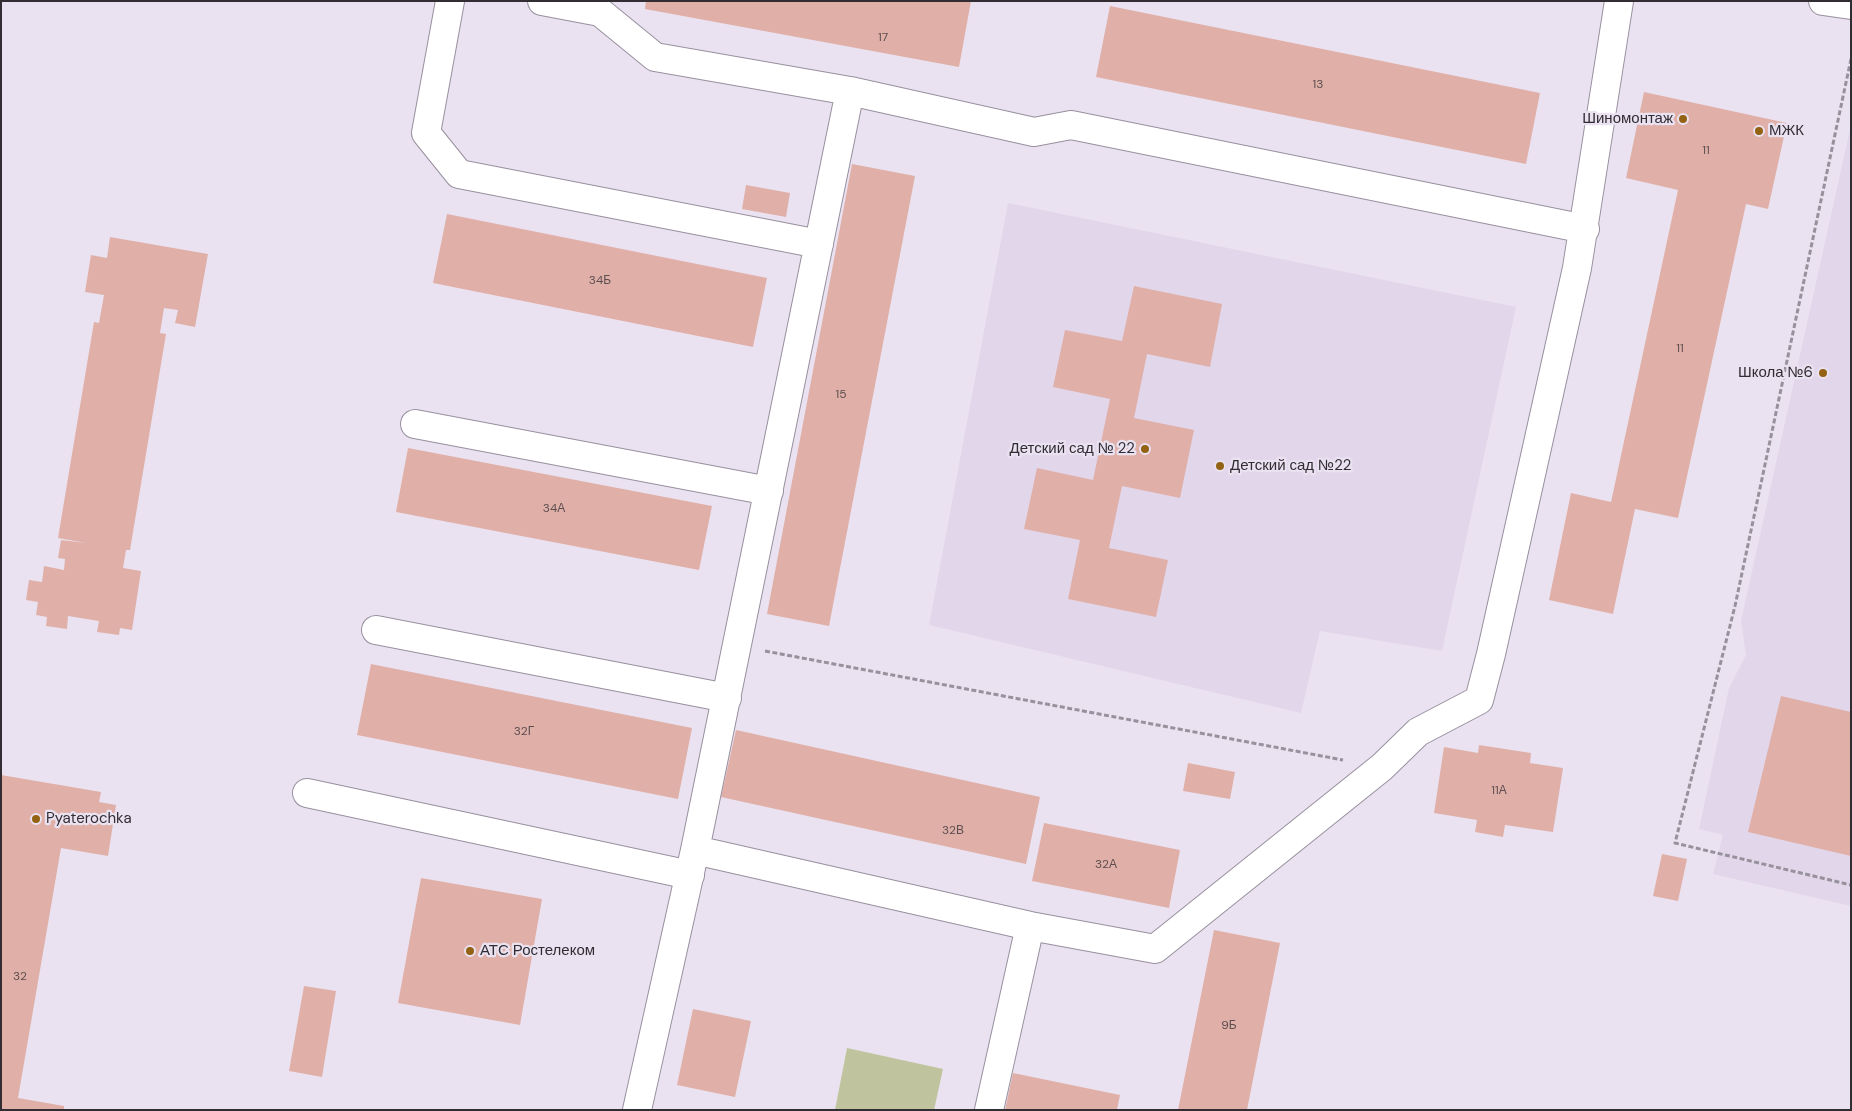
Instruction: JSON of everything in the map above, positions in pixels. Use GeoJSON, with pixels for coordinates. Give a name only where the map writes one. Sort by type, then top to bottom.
{"type":"FeatureCollection","features":[{"type":"Feature","properties":{"kind":"street"},"geometry":{"type":"LineString","coordinates":[[450,1],[426,133],[459,174],[818,244]]}},
{"type":"Feature","properties":{"kind":"street"},"geometry":{"type":"LineString","coordinates":[[542,1],[600,12],[655,56],[850,91],[1034,132],[1070,125],[1585,229]]}},
{"type":"Feature","properties":{"kind":"street"},"geometry":{"type":"LineString","coordinates":[[307,793],[1155,949],[1382,767],[1418,732],[1478,700],[1496,635],[1585,229],[1620,1]]}},
{"type":"Feature","properties":{"kind":"street"},"geometry":{"type":"LineString","coordinates":[[1823,1],[1851,5]]}},
{"type":"Feature","properties":{"kind":"street"},"geometry":{"type":"LineString","coordinates":[[637,1110],[727,698],[850,91]]}},
{"type":"Feature","properties":{"kind":"street"},"geometry":{"type":"LineString","coordinates":[[415,424],[769,491]]}},
{"type":"Feature","properties":{"kind":"street"},"geometry":{"type":"LineString","coordinates":[[376,630],[727,698]]}},
{"type":"Feature","properties":{"kind":"street"},"geometry":{"type":"LineString","coordinates":[[989,1110],[1030,926]]}},
{"type":"Feature","properties":{"kind":"path"},"geometry":{"type":"LineString","coordinates":[[1851,59],[1735,606],[1675,843],[1851,884]]}},
{"type":"Feature","properties":{"kind":"path"},"geometry":{"type":"LineString","coordinates":[[737,646],[1382,767]]}},
{"type":"Feature","properties":{"kind":"shaded area","name":"Школа №6"},"geometry":{"type":"Polygon","coordinates":[[[1851,125],[1851,906],[1713,874],[1723,835],[1699,829],[1729,688],[1746,655],[1741,621],[1851,125]]]}},
{"type":"Feature","properties":{"kind":"shaded area","name":"Детский сад №22"},"geometry":{"type":"Polygon","coordinates":[[[1008,203],[1516,307],[1442,651],[1320,631],[1301,713],[929,625],[1008,203]]]}},
{"type":"Feature","properties":{"kind":"green space"},"geometry":{"type":"Polygon","coordinates":[[[847,1048],[943,1069],[934,1110],[835,1110],[847,1048]]]}},
{"type":"Feature","properties":{"kind":"building"},"geometry":{"type":"Polygon","coordinates":[[[646,1],[971,1],[959,67],[645,9],[646,1]]]}},
{"type":"Feature","properties":{"kind":"building"},"geometry":{"type":"Polygon","coordinates":[[[1110,6],[1540,93],[1526,164],[1096,77],[1110,6]]]}},
{"type":"Feature","properties":{"kind":"building"},"geometry":{"type":"Polygon","coordinates":[[[1644,92],[1787,123],[1768,209],[1746,204],[1678,518],[1635,509],[1613,614],[1549,600],[1571,493],[1611,502],[1678,190],[1626,178],[1644,92]]]}},
{"type":"Feature","properties":{"kind":"building"},"geometry":{"type":"Polygon","coordinates":[[[852,164],[915,176],[829,626],[767,614],[852,164]]]}},
{"type":"Feature","properties":{"kind":"building"},"geometry":{"type":"Polygon","coordinates":[[[746,185],[790,193],[786,217],[742,209],[746,185]]]}},
{"type":"Feature","properties":{"kind":"building"},"geometry":{"type":"Polygon","coordinates":[[[447,214],[767,278],[753,347],[433,283],[447,214]]]}},
{"type":"Feature","properties":{"kind":"building"},"geometry":{"type":"Polygon","coordinates":[[[110,237],[208,254],[195,327],[175,323],[178,310],[164,308],[160,333],[166,334],[130,550],[126,550],[123,568],[141,571],[132,630],[120,628],[119,635],[97,632],[99,621],[68,616],[67,629],[46,626],[47,617],[36,615],[38,602],[26,600],[29,580],[42,582],[44,566],[64,570],[65,559],[58,558],[61,540],[86,543],[58,538],[94,322],[99,323],[104,295],[85,292],[91,255],[107,258],[110,237]]]}},
{"type":"Feature","properties":{"kind":"building","name":"Детский сад № 22"},"geometry":{"type":"Polygon","coordinates":[[[1134,286],[1222,304],[1210,367],[1147,354],[1134,418],[1194,430],[1180,498],[1122,486],[1109,548],[1168,560],[1156,617],[1068,599],[1080,540],[1024,529],[1037,468],[1093,480],[1110,399],[1053,387],[1065,330],[1122,341],[1134,286]]]}},
{"type":"Feature","properties":{"kind":"building"},"geometry":{"type":"Polygon","coordinates":[[[408,448],[712,506],[699,570],[396,512],[408,448]]]}},
{"type":"Feature","properties":{"kind":"building"},"geometry":{"type":"Polygon","coordinates":[[[371,664],[692,728],[678,799],[357,735],[371,664]]]}},
{"type":"Feature","properties":{"kind":"building"},"geometry":{"type":"Polygon","coordinates":[[[1781,696],[1851,712],[1851,856],[1748,832],[1781,696]]]}},
{"type":"Feature","properties":{"kind":"building"},"geometry":{"type":"Polygon","coordinates":[[[736,730],[1040,797],[1026,864],[721,797],[736,730]]]}},
{"type":"Feature","properties":{"kind":"building"},"geometry":{"type":"Polygon","coordinates":[[[1479,745],[1531,753],[1530,763],[1563,768],[1553,832],[1505,825],[1503,837],[1475,832],[1477,820],[1434,813],[1444,747],[1478,753],[1479,745]]]}},
{"type":"Feature","properties":{"kind":"building"},"geometry":{"type":"Polygon","coordinates":[[[1188,763],[1235,772],[1230,799],[1183,791],[1188,763]]]}},
{"type":"Feature","properties":{"kind":"building"},"geometry":{"type":"Polygon","coordinates":[[[1,775],[101,792],[99,802],[116,805],[108,856],[61,848],[18,1098],[64,1106],[64,1110],[1,1110],[1,775]]]}},
{"type":"Feature","properties":{"kind":"building"},"geometry":{"type":"Polygon","coordinates":[[[1044,823],[1180,850],[1169,908],[1032,881],[1044,823]]]}},
{"type":"Feature","properties":{"kind":"building"},"geometry":{"type":"Polygon","coordinates":[[[1662,854],[1687,859],[1678,901],[1653,896],[1662,854]]]}},
{"type":"Feature","properties":{"kind":"building","name":"АТС Ростелеком"},"geometry":{"type":"Polygon","coordinates":[[[421,878],[542,899],[520,1025],[398,1003],[421,878]]]}},
{"type":"Feature","properties":{"kind":"building"},"geometry":{"type":"Polygon","coordinates":[[[1214,930],[1280,943],[1247,1110],[1178,1110],[1214,930]]]}},
{"type":"Feature","properties":{"kind":"building"},"geometry":{"type":"Polygon","coordinates":[[[304,986],[336,991],[322,1077],[289,1071],[304,986]]]}},
{"type":"Feature","properties":{"kind":"building"},"geometry":{"type":"Polygon","coordinates":[[[693,1009],[751,1021],[735,1097],[677,1085],[693,1009]]]}},
{"type":"Feature","properties":{"kind":"building"},"geometry":{"type":"Polygon","coordinates":[[[1013,1073],[1120,1095],[1117,1110],[1005,1110],[1013,1073]]]}},
{"type":"Feature","properties":{"kind":"place","name":"Шиномонтаж"},"geometry":{"type":"Point","coordinates":[1683,119]}},
{"type":"Feature","properties":{"kind":"place","name":"МЖК"},"geometry":{"type":"Point","coordinates":[1759,131]}},
{"type":"Feature","properties":{"kind":"place","name":"Школа №6"},"geometry":{"type":"Point","coordinates":[1823,373]}},
{"type":"Feature","properties":{"kind":"place","name":"Детский сад № 22"},"geometry":{"type":"Point","coordinates":[1145,449]}},
{"type":"Feature","properties":{"kind":"place","name":"Детский сад №22"},"geometry":{"type":"Point","coordinates":[1220,466]}},
{"type":"Feature","properties":{"kind":"place","name":"Pyaterochka"},"geometry":{"type":"Point","coordinates":[36,819]}},
{"type":"Feature","properties":{"kind":"place","name":"АТС Ростелеком"},"geometry":{"type":"Point","coordinates":[470,951]}}]}
